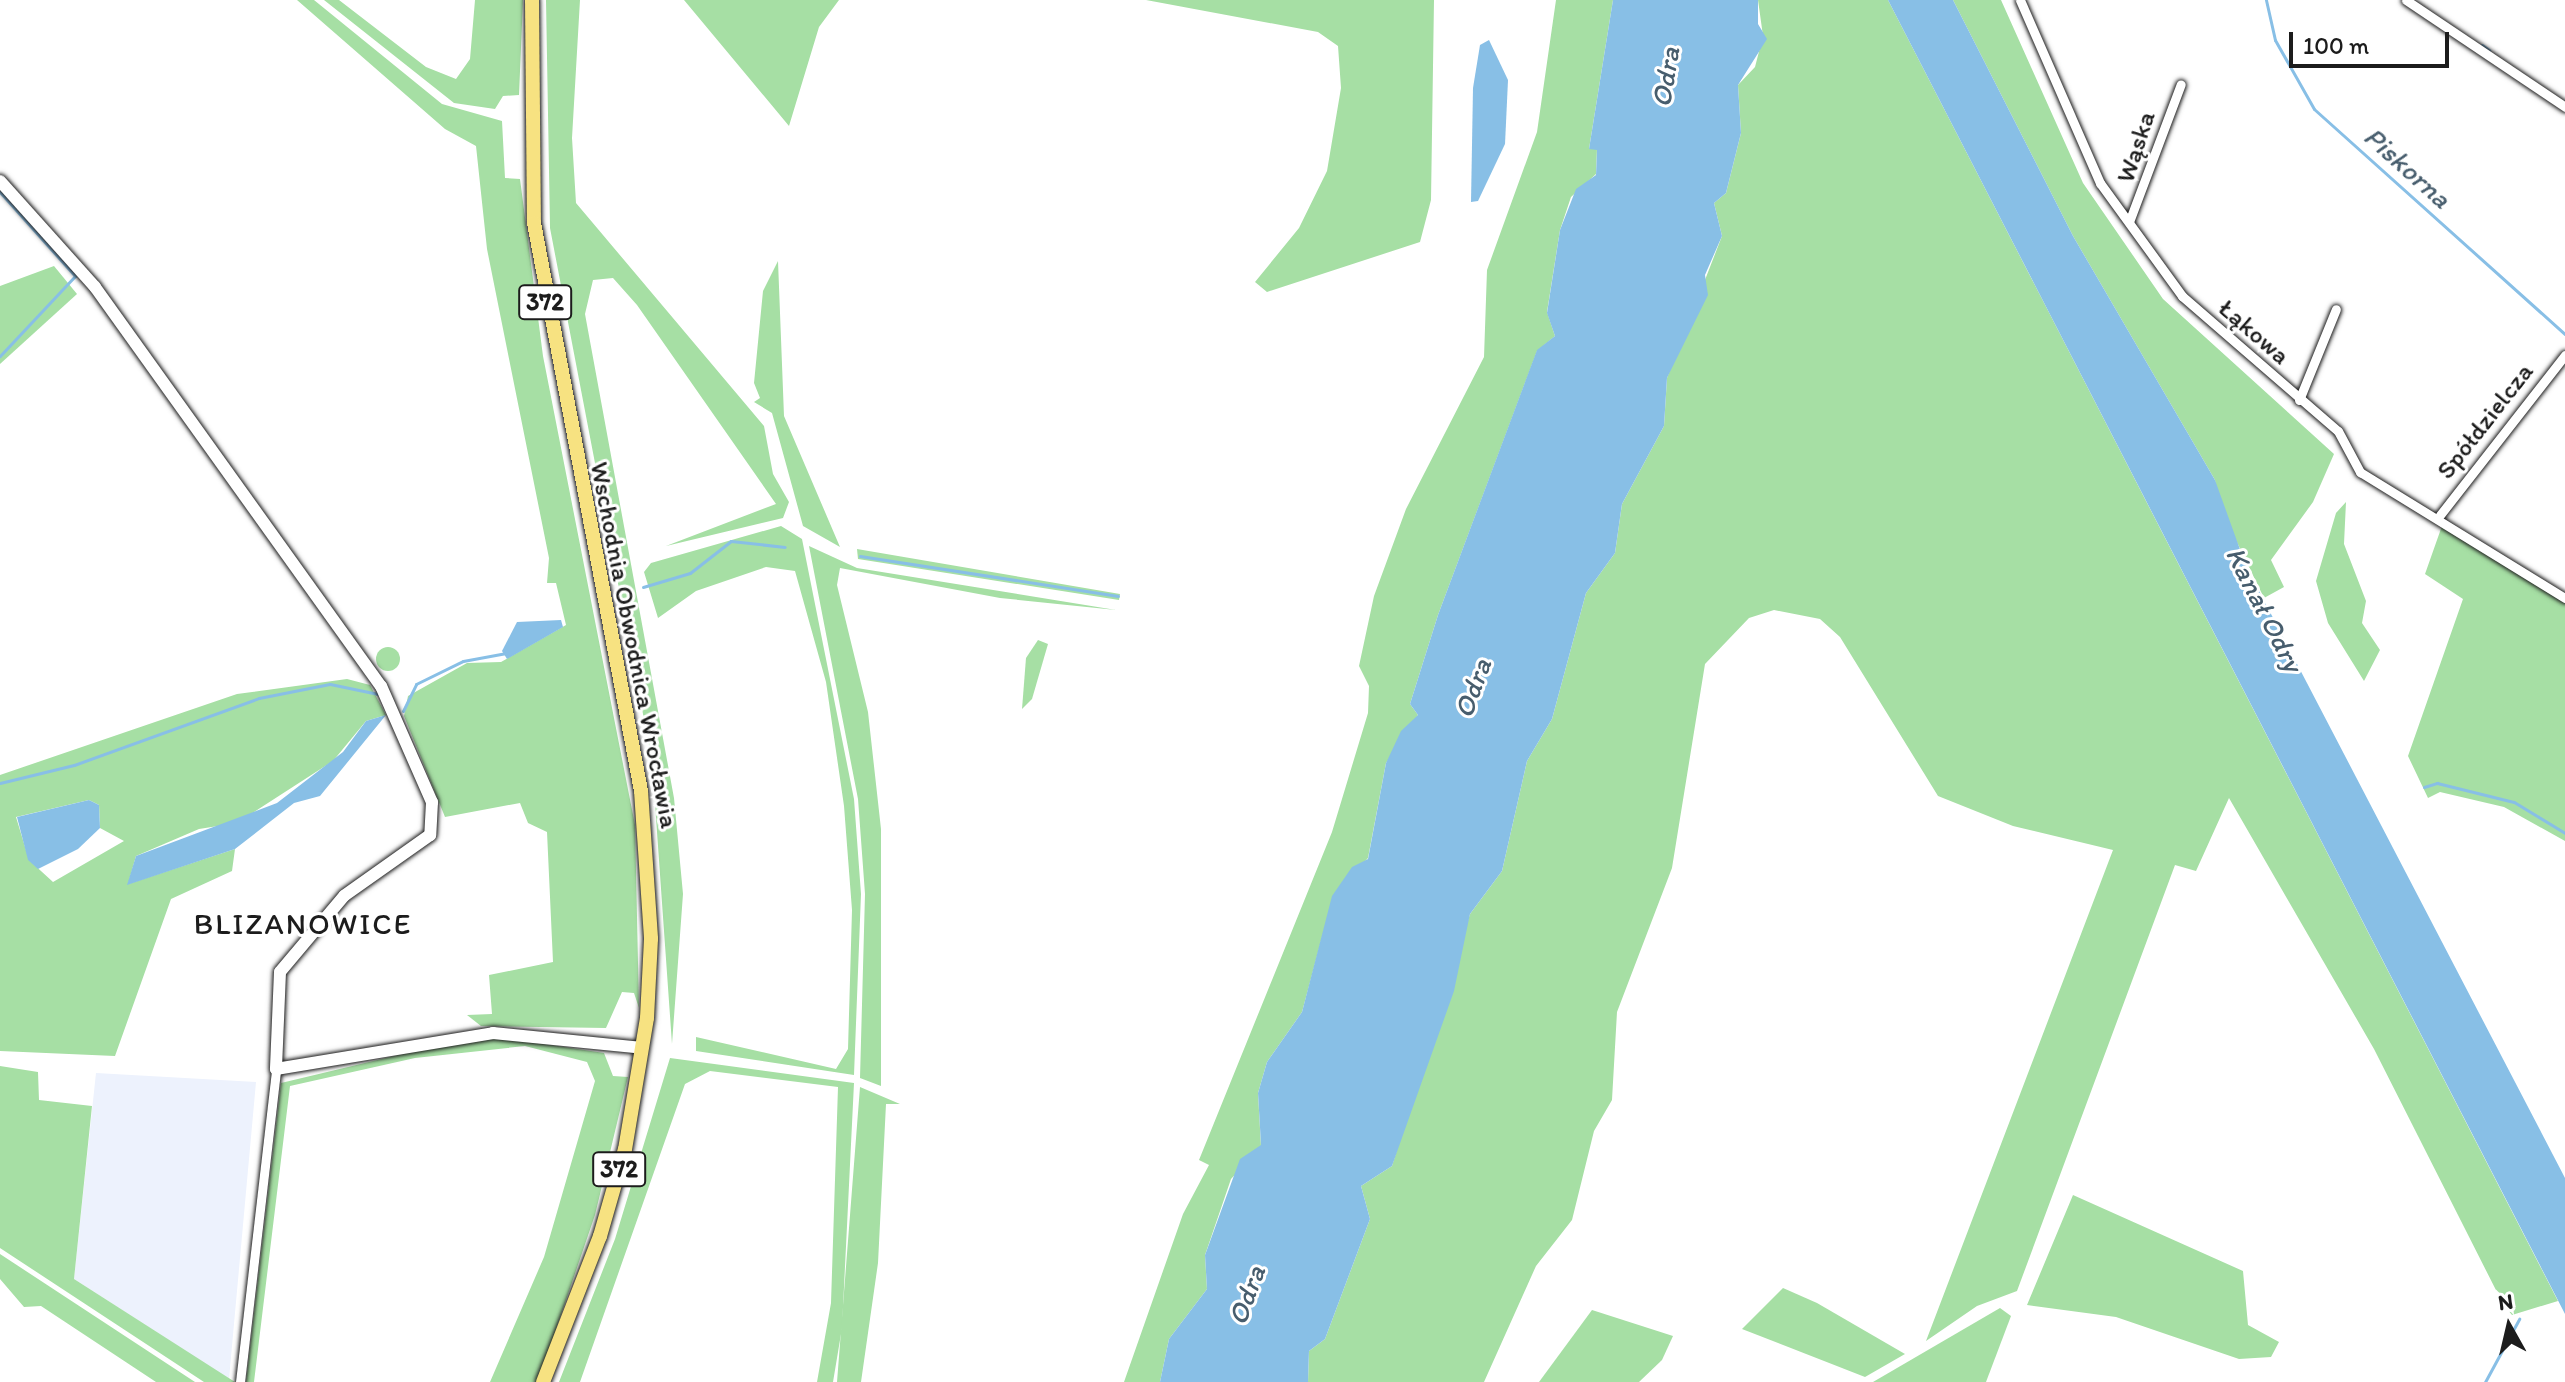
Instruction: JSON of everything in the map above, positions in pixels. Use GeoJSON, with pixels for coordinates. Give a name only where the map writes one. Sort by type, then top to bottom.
{"type":"FeatureCollection","features":[{"type":"Feature","properties":{"kind":"main road","name":"Wschodnia Obwodnica Wrocławia"},"geometry":{"type":"LineString","coordinates":[[532,0],[534,223],[646,829],[651,939],[642,1048],[600,1236],[543,1382]]}},
{"type":"Feature","properties":{"kind":"street","name":"Łąkowa"},"geometry":{"type":"LineString","coordinates":[[2020,0],[2100,183],[2182,296],[2338,431],[2360,472],[2440,515],[2565,598]]}},
{"type":"Feature","properties":{"kind":"street"},"geometry":{"type":"LineString","coordinates":[[2406,0],[2565,107]]}},
{"type":"Feature","properties":{"kind":"street","name":"Wąska"},"geometry":{"type":"LineString","coordinates":[[2129,222],[2181,84]]}},
{"type":"Feature","properties":{"kind":"street"},"geometry":{"type":"LineString","coordinates":[[0,181],[95,287],[381,686],[432,802],[430,835],[344,896],[280,972],[276,1069],[240,1382]]}},
{"type":"Feature","properties":{"kind":"street"},"geometry":{"type":"LineString","coordinates":[[2299,400],[2336,309]]}},
{"type":"Feature","properties":{"kind":"street","name":"Spółdzielcza"},"geometry":{"type":"LineString","coordinates":[[2440,515],[2565,355]]}},
{"type":"Feature","properties":{"kind":"street"},"geometry":{"type":"LineString","coordinates":[[276,1069],[493,1033],[642,1048]]}},
{"type":"Feature","properties":{"kind":"shaded area"},"geometry":{"type":"Polygon","coordinates":[[[96,1073],[256,1082],[229,1379],[74,1279],[96,1073]]]}},
{"type":"Feature","properties":{"kind":"green space"},"geometry":{"type":"Polygon","coordinates":[[[297,0],[314,0],[442,104],[502,121],[505,178],[520,179],[543,356],[635,825],[639,1008],[634,993],[622,992],[606,1028],[481,1026],[467,1015],[492,1014],[489,975],[553,962],[547,832],[528,823],[520,803],[445,817],[404,716],[408,696],[467,663],[501,662],[566,625],[556,583],[547,583],[549,558],[487,249],[476,146],[445,129],[297,0]]]}},
{"type":"Feature","properties":{"kind":"green space"},"geometry":{"type":"Polygon","coordinates":[[[324,0],[339,0],[426,67],[456,79],[470,59],[475,0],[523,0],[519,95],[503,96],[495,109],[454,103],[324,0]]]}},
{"type":"Feature","properties":{"kind":"green space"},"geometry":{"type":"Polygon","coordinates":[[[546,0],[580,0],[572,138],[576,203],[764,426],[773,474],[789,502],[783,518],[666,546],[776,504],[637,305],[613,278],[593,280],[585,314],[674,798],[683,894],[672,1044],[652,761],[550,228],[546,0]]]}},
{"type":"Feature","properties":{"kind":"green space"},"geometry":{"type":"Polygon","coordinates":[[[684,0],[839,0],[819,27],[789,126],[684,0]]]}},
{"type":"Feature","properties":{"kind":"green space"},"geometry":{"type":"Polygon","coordinates":[[[1146,0],[1434,0],[1431,200],[1420,242],[1267,292],[1255,282],[1299,228],[1327,171],[1341,88],[1338,46],[1318,32],[1146,0]]]}},
{"type":"Feature","properties":{"kind":"green space"},"geometry":{"type":"Polygon","coordinates":[[[1556,0],[1613,0],[1589,149],[1597,149],[1596,174],[1571,197],[1560,230],[1547,312],[1555,336],[1537,351],[1438,615],[1410,704],[1418,715],[1386,763],[1368,858],[1333,896],[1302,1012],[1267,1062],[1258,1093],[1261,1146],[1231,1179],[1205,1255],[1207,1289],[1169,1339],[1160,1382],[1124,1382],[1183,1214],[1209,1165],[1199,1160],[1332,832],[1368,713],[1369,686],[1359,666],[1374,596],[1406,509],[1484,357],[1487,270],[1537,132],[1556,0]]]}},
{"type":"Feature","properties":{"kind":"green space"},"geometry":{"type":"Polygon","coordinates":[[[1758,0],[1888,0],[2558,1301],[2512,1315],[2503,1304],[2374,1049],[2229,798],[2196,871],[2175,865],[2017,1291],[1977,1306],[1926,1341],[2113,850],[2013,826],[1938,796],[1840,637],[1820,619],[1774,610],[1749,618],[1705,664],[1672,868],[1617,1012],[1612,1100],[1594,1131],[1572,1220],[1536,1266],[1484,1382],[1308,1382],[1309,1351],[1325,1339],[1370,1219],[1361,1186],[1392,1166],[1470,914],[1502,871],[1527,761],[1552,719],[1586,593],[1615,553],[1622,504],[1664,426],[1667,378],[1722,236],[1714,203],[1726,193],[1741,133],[1738,85],[1755,67],[1763,36],[1758,0]]]}},
{"type":"Feature","properties":{"kind":"green space"},"geometry":{"type":"Polygon","coordinates":[[[1953,0],[2001,0],[2083,183],[2163,299],[2334,454],[2313,502],[2271,560],[2284,587],[2264,598],[2218,503],[2215,480],[2073,236],[1953,0]]]}},
{"type":"Feature","properties":{"kind":"green space"},"geometry":{"type":"Polygon","coordinates":[[[778,261],[784,416],[840,547],[803,526],[772,413],[754,402],[760,398],[754,383],[763,291],[778,261]]]}},
{"type":"Feature","properties":{"kind":"green space"},"geometry":{"type":"Polygon","coordinates":[[[54,266],[77,294],[0,364],[0,286],[54,266]]]}},
{"type":"Feature","properties":{"kind":"green space"},"geometry":{"type":"Polygon","coordinates":[[[2346,502],[2344,544],[2366,601],[2362,623],[2380,650],[2364,681],[2328,623],[2316,581],[2336,513],[2346,502]]]}},
{"type":"Feature","properties":{"kind":"green space"},"geometry":{"type":"Polygon","coordinates":[[[2443,523],[2565,602],[2565,841],[2504,807],[2440,792],[2428,798],[2408,756],[2463,599],[2425,574],[2443,523]]]}},
{"type":"Feature","properties":{"kind":"green space"},"geometry":{"type":"Polygon","coordinates":[[[781,526],[802,539],[854,799],[861,894],[854,1075],[696,1051],[696,1037],[836,1069],[848,1049],[852,910],[844,806],[826,682],[795,571],[766,567],[696,591],[658,618],[644,572],[651,563],[781,526]]]}},
{"type":"Feature","properties":{"kind":"green space"},"geometry":{"type":"Polygon","coordinates":[[[809,546],[857,568],[1116,610],[1000,598],[840,568],[837,585],[868,712],[881,829],[881,1086],[860,1078],[865,894],[858,799],[809,546]]]}},
{"type":"Feature","properties":{"kind":"green space"},"geometry":{"type":"Polygon","coordinates":[[[857,549],[1120,594],[1119,600],[858,559],[857,549]]]}},
{"type":"Feature","properties":{"kind":"green space"},"geometry":{"type":"Polygon","coordinates":[[[1038,640],[1048,644],[1032,699],[1022,709],[1026,658],[1038,640]]]}},
{"type":"Feature","properties":{"kind":"green space"},"geometry":{"type":"Polygon","coordinates":[[[388,647],[399,654],[400,659],[393,670],[388,671],[377,664],[376,659],[383,648],[388,647]]]}},
{"type":"Feature","properties":{"kind":"green space"},"geometry":{"type":"Polygon","coordinates":[[[347,679],[370,685],[386,715],[366,721],[333,761],[237,823],[199,829],[136,856],[128,884],[235,849],[232,871],[171,899],[115,1056],[0,1051],[0,775],[237,694],[347,679]],[[89,800],[16,817],[29,860],[53,882],[124,841],[100,828],[99,805],[89,800]]]}},
{"type":"Feature","properties":{"kind":"green space"},"geometry":{"type":"Polygon","coordinates":[[[504,1038],[604,1053],[613,1076],[628,1077],[595,1215],[538,1382],[490,1382],[544,1257],[595,1081],[587,1062],[525,1046],[415,1058],[290,1086],[254,1382],[246,1382],[281,1083],[457,1041],[504,1038]]]}},
{"type":"Feature","properties":{"kind":"green space"},"geometry":{"type":"Polygon","coordinates":[[[670,1058],[854,1083],[842,1328],[833,1382],[817,1382],[831,1303],[838,1087],[710,1071],[685,1084],[580,1382],[559,1382],[615,1239],[670,1058]]]}},
{"type":"Feature","properties":{"kind":"green space"},"geometry":{"type":"Polygon","coordinates":[[[0,1066],[38,1072],[39,1100],[92,1106],[74,1279],[235,1382],[204,1382],[0,1248],[0,1066]]]}},
{"type":"Feature","properties":{"kind":"green space"},"geometry":{"type":"Polygon","coordinates":[[[860,1087],[900,1104],[886,1104],[878,1263],[861,1382],[837,1382],[860,1087]]]}},
{"type":"Feature","properties":{"kind":"green space"},"geometry":{"type":"Polygon","coordinates":[[[2073,1195],[2243,1271],[2248,1325],[2279,1342],[2271,1357],[2239,1359],[2116,1317],[2027,1305],[2073,1195]]]}},
{"type":"Feature","properties":{"kind":"green space"},"geometry":{"type":"Polygon","coordinates":[[[0,1254],[195,1382],[156,1382],[41,1306],[24,1307],[0,1279],[0,1254]]]}},
{"type":"Feature","properties":{"kind":"green space"},"geometry":{"type":"Polygon","coordinates":[[[1783,1288],[1817,1303],[1905,1354],[1865,1377],[1742,1329],[1783,1288]]]}},
{"type":"Feature","properties":{"kind":"green space"},"geometry":{"type":"Polygon","coordinates":[[[2000,1308],[2011,1316],[1986,1382],[1873,1382],[2000,1308]]]}},
{"type":"Feature","properties":{"kind":"green space"},"geometry":{"type":"Polygon","coordinates":[[[1592,1310],[1673,1336],[1662,1360],[1639,1382],[1539,1382],[1592,1310]]]}},
{"type":"Feature","properties":{"kind":"water","name":"Odra"},"geometry":{"type":"Polygon","coordinates":[[[1613,0],[1758,0],[1758,24],[1767,39],[1738,85],[1741,133],[1726,193],[1714,203],[1722,236],[1705,275],[1708,295],[1667,378],[1664,426],[1622,504],[1615,553],[1586,593],[1552,719],[1527,761],[1502,871],[1470,914],[1454,991],[1392,1166],[1361,1186],[1370,1219],[1325,1339],[1309,1351],[1308,1382],[1160,1382],[1169,1339],[1207,1289],[1205,1255],[1240,1159],[1261,1145],[1258,1093],[1267,1062],[1302,1012],[1332,896],[1352,867],[1368,859],[1386,763],[1401,731],[1418,715],[1410,704],[1438,615],[1537,350],[1555,336],[1547,313],[1560,230],[1576,189],[1596,175],[1597,150],[1589,149],[1613,0]]]}},
{"type":"Feature","properties":{"kind":"water","name":"Kanał Odry"},"geometry":{"type":"Polygon","coordinates":[[[1888,0],[1953,0],[2073,236],[2215,480],[2246,566],[2565,1178],[2565,1314],[1888,0]]]}},
{"type":"Feature","properties":{"kind":"water"},"geometry":{"type":"Polygon","coordinates":[[[1489,40],[1508,80],[1505,144],[1478,201],[1471,202],[1473,88],[1480,45],[1489,40]]]}},
{"type":"Feature","properties":{"kind":"water"},"geometry":{"type":"Polygon","coordinates":[[[561,620],[563,627],[507,659],[502,651],[517,622],[561,620]]]}},
{"type":"Feature","properties":{"kind":"water"},"geometry":{"type":"Polygon","coordinates":[[[386,715],[320,796],[294,803],[235,849],[127,885],[136,856],[277,803],[343,752],[366,721],[386,715]]]}},
{"type":"Feature","properties":{"kind":"water"},"geometry":{"type":"Polygon","coordinates":[[[89,800],[99,805],[100,828],[78,849],[38,869],[28,860],[17,817],[89,800]]]}},
{"type":"Feature","properties":{"kind":"waterway","name":"Piskorna"},"geometry":{"type":"LineString","coordinates":[[2266,0],[2275,40],[2314,109],[2565,334]]}},
{"type":"Feature","properties":{"kind":"waterway"},"geometry":{"type":"LineString","coordinates":[[2482,45],[2489,50]]}},
{"type":"Feature","properties":{"kind":"waterway"},"geometry":{"type":"LineString","coordinates":[[0,192],[75,276],[0,356]]}},
{"type":"Feature","properties":{"kind":"waterway"},"geometry":{"type":"LineString","coordinates":[[643,587],[690,573],[731,541],[785,547]]}},
{"type":"Feature","properties":{"kind":"waterway"},"geometry":{"type":"LineString","coordinates":[[860,556],[1118,596]]}},
{"type":"Feature","properties":{"kind":"waterway"},"geometry":{"type":"LineString","coordinates":[[403,711],[416,684],[463,661],[506,653]]}},
{"type":"Feature","properties":{"kind":"waterway"},"geometry":{"type":"LineString","coordinates":[[0,783],[74,765],[259,698],[330,684],[378,694]]}},
{"type":"Feature","properties":{"kind":"waterway"},"geometry":{"type":"LineString","coordinates":[[2424,787],[2437,783],[2514,802],[2565,833]]}},
{"type":"Feature","properties":{"kind":"waterway"},"geometry":{"type":"LineString","coordinates":[[2485,1382],[2519,1319]]}},
{"type":"Feature","properties":{"kind":"district","name":"BLIZANOWICE"},"geometry":{"type":"Point","coordinates":[303,924]}}]}
